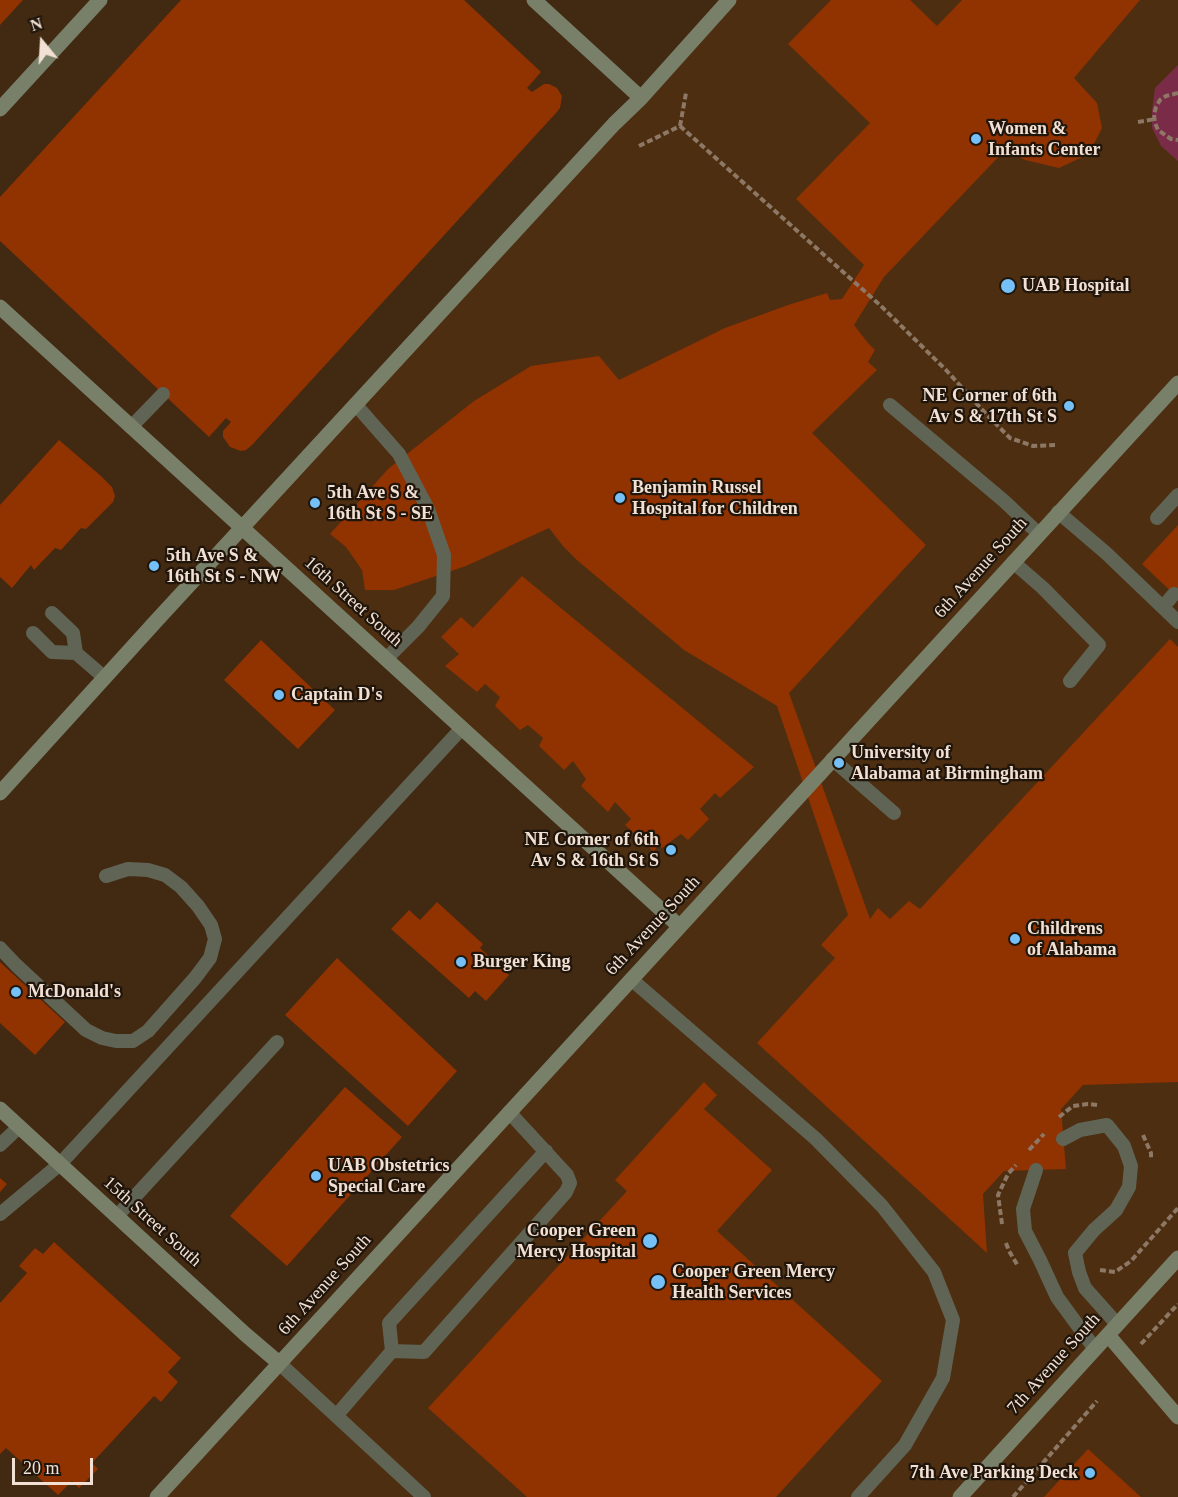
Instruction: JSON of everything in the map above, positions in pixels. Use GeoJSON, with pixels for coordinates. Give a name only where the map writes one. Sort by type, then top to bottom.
{"type":"FeatureCollection","features":[{"type":"Feature","properties":{"kind":"street"},"geometry":{"type":"LineString","coordinates":[[0,109],[100,0]]}},
{"type":"Feature","properties":{"kind":"street"},"geometry":{"type":"LineString","coordinates":[[534,0],[641,98]]}},
{"type":"Feature","properties":{"kind":"street"},"geometry":{"type":"LineString","coordinates":[[0,793],[729,0]]}},
{"type":"Feature","properties":{"kind":"street","name":"16th Street South"},"geometry":{"type":"LineString","coordinates":[[0,307],[679,926]]}},
{"type":"Feature","properties":{"kind":"street","name":"6th Avenue South"},"geometry":{"type":"LineString","coordinates":[[157,1497],[1178,383]]}},
{"type":"Feature","properties":{"kind":"street","name":"15th Street South"},"geometry":{"type":"LineString","coordinates":[[0,1109],[279,1363]]}},
{"type":"Feature","properties":{"kind":"street","name":"7th Avenue South"},"geometry":{"type":"LineString","coordinates":[[960,1497],[1178,1258]]}},
{"type":"Feature","properties":{"kind":"street"},"geometry":{"type":"LineString","coordinates":[[1113,1329],[1128,1357],[1178,1417]]}},
{"type":"Feature","properties":{"kind":"lane"},"geometry":{"type":"LineString","coordinates":[[131,427],[163,394]]}},
{"type":"Feature","properties":{"kind":"lane"},"geometry":{"type":"LineString","coordinates":[[356,405],[399,454],[428,509],[444,555],[443,596],[418,627],[386,659]]}},
{"type":"Feature","properties":{"kind":"lane"},"geometry":{"type":"LineString","coordinates":[[890,405],[1004,501],[1039,534]]}},
{"type":"Feature","properties":{"kind":"lane"},"geometry":{"type":"LineString","coordinates":[[1157,518],[1178,495]]}},
{"type":"Feature","properties":{"kind":"lane"},"geometry":{"type":"LineString","coordinates":[[1058,512],[1106,553],[1178,622]]}},
{"type":"Feature","properties":{"kind":"lane"},"geometry":{"type":"LineString","coordinates":[[1013,562],[1043,588],[1099,645],[1070,681]]}},
{"type":"Feature","properties":{"kind":"lane"},"geometry":{"type":"LineString","coordinates":[[1162,607],[1174,594]]}},
{"type":"Feature","properties":{"kind":"lane"},"geometry":{"type":"LineString","coordinates":[[52,613],[73,633],[76,653]]}},
{"type":"Feature","properties":{"kind":"lane"},"geometry":{"type":"LineString","coordinates":[[33,633],[52,652],[76,653],[105,678]]}},
{"type":"Feature","properties":{"kind":"lane"},"geometry":{"type":"LineString","coordinates":[[0,1214],[60,1164],[462,728]]}},
{"type":"Feature","properties":{"kind":"lane"},"geometry":{"type":"LineString","coordinates":[[832,759],[894,813]]}},
{"type":"Feature","properties":{"kind":"lane"},"geometry":{"type":"LineString","coordinates":[[0,948],[86,1030],[109,1039],[133,1041],[148,1032],[210,958],[215,939],[211,925],[198,906],[182,887],[165,875],[148,870],[128,869],[106,876]]}},
{"type":"Feature","properties":{"kind":"lane"},"geometry":{"type":"LineString","coordinates":[[631,979],[816,1139],[882,1206],[934,1272],[953,1320],[943,1378],[905,1444],[858,1497]]}},
{"type":"Feature","properties":{"kind":"lane"},"geometry":{"type":"LineString","coordinates":[[117,1216],[277,1042]]}},
{"type":"Feature","properties":{"kind":"lane"},"geometry":{"type":"LineString","coordinates":[[392,1351],[424,1352],[566,1192],[570,1183],[567,1175],[509,1112]]}},
{"type":"Feature","properties":{"kind":"lane"},"geometry":{"type":"LineString","coordinates":[[1063,1139],[1080,1130],[1107,1125],[1124,1146],[1131,1166],[1129,1187],[1116,1210],[1094,1230],[1075,1253],[1085,1288],[1113,1329]]}},
{"type":"Feature","properties":{"kind":"lane"},"geometry":{"type":"LineString","coordinates":[[0,1144],[19,1126]]}},
{"type":"Feature","properties":{"kind":"lane"},"geometry":{"type":"LineString","coordinates":[[336,1416],[392,1351],[388,1323],[546,1151]]}},
{"type":"Feature","properties":{"kind":"lane"},"geometry":{"type":"LineString","coordinates":[[1036,1170],[1023,1209],[1025,1231],[1057,1297],[1095,1348]]}},
{"type":"Feature","properties":{"kind":"lane"},"geometry":{"type":"LineString","coordinates":[[279,1363],[424,1497]]}},
{"type":"Feature","properties":{"kind":"path"},"geometry":{"type":"LineString","coordinates":[[680,126],[686,93]]}},
{"type":"Feature","properties":{"kind":"path"},"geometry":{"type":"LineString","coordinates":[[1178,93],[1160,100],[1156,107],[1155,119],[1158,130],[1171,139],[1178,140]]}},
{"type":"Feature","properties":{"kind":"path"},"geometry":{"type":"LineString","coordinates":[[1138,122],[1155,119]]}},
{"type":"Feature","properties":{"kind":"path"},"geometry":{"type":"LineString","coordinates":[[639,146],[680,126]]}},
{"type":"Feature","properties":{"kind":"path"},"geometry":{"type":"LineString","coordinates":[[680,126],[881,306],[1010,438],[1033,446],[1055,445]]}},
{"type":"Feature","properties":{"kind":"path"},"geometry":{"type":"LineString","coordinates":[[1054,1122],[1073,1106],[1088,1104],[1103,1106]]}},
{"type":"Feature","properties":{"kind":"path"},"geometry":{"type":"LineString","coordinates":[[1025,1155],[1047,1130]]}},
{"type":"Feature","properties":{"kind":"path"},"geometry":{"type":"LineString","coordinates":[[1140,1130],[1146,1137],[1152,1163]]}},
{"type":"Feature","properties":{"kind":"path"},"geometry":{"type":"LineString","coordinates":[[1002,1226],[998,1196],[1008,1174],[1017,1163]]}},
{"type":"Feature","properties":{"kind":"path"},"geometry":{"type":"LineString","coordinates":[[1096,1265],[1100,1270],[1115,1272],[1131,1260],[1178,1208]]}},
{"type":"Feature","properties":{"kind":"path"},"geometry":{"type":"LineString","coordinates":[[1004,1234],[1009,1251],[1020,1269]]}},
{"type":"Feature","properties":{"kind":"path"},"geometry":{"type":"LineString","coordinates":[[1128,1357],[1178,1304]]}},
{"type":"Feature","properties":{"kind":"path"},"geometry":{"type":"LineString","coordinates":[[1013,1497],[1097,1401]]}},
{"type":"Feature","properties":{"kind":"shaded area","name":"University of Alabama at Birmingham"},"geometry":{"type":"Polygon","coordinates":[[[732,0],[1178,0],[1178,1497],[157,1497],[679,926],[242,528],[732,0]]]}},
{"type":"Feature","properties":{"kind":"shaded area"},"geometry":{"type":"Polygon","coordinates":[[[1178,65],[1178,161],[1161,146],[1152,128],[1152,110],[1155,88],[1178,65]]]}},
{"type":"Feature","properties":{"kind":"building"},"geometry":{"type":"Polygon","coordinates":[[[0,0],[23,0],[0,25],[0,0]]]}},
{"type":"Feature","properties":{"kind":"building"},"geometry":{"type":"Polygon","coordinates":[[[181,0],[464,0],[541,72],[527,88],[532,92],[544,84],[549,84],[557,88],[562,96],[560,108],[556,113],[252,445],[241,451],[230,447],[223,437],[223,431],[231,422],[226,418],[209,437],[0,241],[0,197],[181,0]]]}},
{"type":"Feature","properties":{"kind":"building"},"geometry":{"type":"Polygon","coordinates":[[[831,0],[910,0],[937,26],[962,0],[1140,0],[1074,78],[1097,103],[1102,128],[1089,154],[1059,168],[1025,160],[1005,150],[884,277],[854,325],[875,350],[868,362],[877,370],[812,433],[926,545],[789,693],[870,919],[878,908],[890,919],[909,901],[920,909],[1170,639],[1178,647],[1178,1082],[1083,1085],[1061,1109],[1066,1169],[1004,1171],[983,1194],[987,1253],[757,1043],[835,958],[821,945],[848,915],[777,706],[684,650],[578,561],[549,528],[466,566],[394,590],[365,590],[362,570],[346,547],[330,534],[388,469],[474,401],[531,366],[599,356],[619,380],[725,328],[788,305],[827,293],[830,300],[842,299],[864,265],[796,199],[870,123],[788,44],[831,0]]]}},
{"type":"Feature","properties":{"kind":"building"},"geometry":{"type":"Polygon","coordinates":[[[59,440],[112,487],[115,496],[113,502],[86,529],[81,528],[61,550],[55,548],[34,570],[31,565],[12,588],[0,577],[0,505],[59,440]]]}},
{"type":"Feature","properties":{"kind":"building"},"geometry":{"type":"Polygon","coordinates":[[[1178,525],[1178,598],[1142,564],[1178,525]]]}},
{"type":"Feature","properties":{"kind":"building"},"geometry":{"type":"Polygon","coordinates":[[[522,576],[754,767],[720,798],[715,793],[700,809],[709,819],[688,840],[681,834],[662,848],[658,844],[654,852],[625,825],[631,819],[615,802],[608,812],[581,786],[586,779],[573,761],[564,770],[539,746],[543,738],[528,725],[520,730],[495,706],[500,697],[485,684],[477,692],[445,666],[459,654],[441,637],[461,617],[473,628],[522,576]]]}},
{"type":"Feature","properties":{"kind":"building","name":"Captain D's"},"geometry":{"type":"Polygon","coordinates":[[[261,640],[335,710],[298,749],[224,680],[261,640]]]}},
{"type":"Feature","properties":{"kind":"building","name":"Burger King"},"geometry":{"type":"Polygon","coordinates":[[[437,902],[483,944],[480,948],[509,975],[486,1001],[475,991],[469,998],[391,929],[409,910],[420,920],[437,902]]]}},
{"type":"Feature","properties":{"kind":"building"},"geometry":{"type":"Polygon","coordinates":[[[337,958],[457,1071],[408,1126],[285,1015],[337,958]]]}},
{"type":"Feature","properties":{"kind":"building","name":"McDonald's"},"geometry":{"type":"Polygon","coordinates":[[[0,962],[65,1022],[35,1055],[0,1023],[0,962]]]}},
{"type":"Feature","properties":{"kind":"building","name":"Cooper Green Mercy Health Services"},"geometry":{"type":"Polygon","coordinates":[[[704,1082],[717,1095],[704,1109],[772,1170],[717,1231],[882,1381],[776,1497],[527,1497],[428,1408],[627,1191],[615,1180],[704,1082]]]}},
{"type":"Feature","properties":{"kind":"building","name":"UAB Obstetrics Special Care"},"geometry":{"type":"Polygon","coordinates":[[[345,1087],[402,1137],[287,1266],[230,1216],[345,1087]]]}},
{"type":"Feature","properties":{"kind":"building"},"geometry":{"type":"Polygon","coordinates":[[[0,1178],[7,1184],[0,1192],[0,1178]]]}},
{"type":"Feature","properties":{"kind":"building"},"geometry":{"type":"Polygon","coordinates":[[[54,1242],[181,1358],[168,1372],[178,1382],[161,1402],[154,1396],[92,1463],[98,1469],[79,1488],[72,1481],[58,1495],[6,1448],[0,1454],[0,1303],[27,1273],[19,1266],[35,1248],[43,1254],[54,1242]]]}},
{"type":"Feature","properties":{"kind":"building","name":"7th Ave Parking Deck"},"geometry":{"type":"Polygon","coordinates":[[[1088,1449],[1141,1497],[1044,1497],[1088,1449]]]}},
{"type":"Feature","properties":{"kind":"place","name":"Women & Infants Center"},"geometry":{"type":"Point","coordinates":[976,139]}},
{"type":"Feature","properties":{"kind":"place","name":"UAB Hospital"},"geometry":{"type":"Point","coordinates":[1008,286]}},
{"type":"Feature","properties":{"kind":"place","name":"NE Corner of 6th Av S & 17th St S"},"geometry":{"type":"Point","coordinates":[1069,406]}},
{"type":"Feature","properties":{"kind":"place","name":"Benjamin Russel Hospital for Children"},"geometry":{"type":"Point","coordinates":[620,498]}},
{"type":"Feature","properties":{"kind":"place","name":"5th Ave S & 16th St S - SE"},"geometry":{"type":"Point","coordinates":[315,503]}},
{"type":"Feature","properties":{"kind":"place","name":"5th Ave S & 16th St S - NW"},"geometry":{"type":"Point","coordinates":[154,566]}},
{"type":"Feature","properties":{"kind":"place","name":"Captain D's"},"geometry":{"type":"Point","coordinates":[279,695]}},
{"type":"Feature","properties":{"kind":"place","name":"University of Alabama at Birmingham"},"geometry":{"type":"Point","coordinates":[839,763]}},
{"type":"Feature","properties":{"kind":"place","name":"NE Corner of 6th Av S & 16th St S"},"geometry":{"type":"Point","coordinates":[671,850]}},
{"type":"Feature","properties":{"kind":"place","name":"Childrens of Alabama"},"geometry":{"type":"Point","coordinates":[1015,939]}},
{"type":"Feature","properties":{"kind":"place","name":"Burger King"},"geometry":{"type":"Point","coordinates":[461,962]}},
{"type":"Feature","properties":{"kind":"place","name":"McDonald's"},"geometry":{"type":"Point","coordinates":[16,992]}},
{"type":"Feature","properties":{"kind":"place","name":"UAB Obstetrics Special Care"},"geometry":{"type":"Point","coordinates":[316,1176]}},
{"type":"Feature","properties":{"kind":"place","name":"Cooper Green Mercy Hospital"},"geometry":{"type":"Point","coordinates":[650,1241]}},
{"type":"Feature","properties":{"kind":"place","name":"Cooper Green Mercy Health Services"},"geometry":{"type":"Point","coordinates":[658,1282]}},
{"type":"Feature","properties":{"kind":"place","name":"7th Ave Parking Deck"},"geometry":{"type":"Point","coordinates":[1090,1473]}}]}
